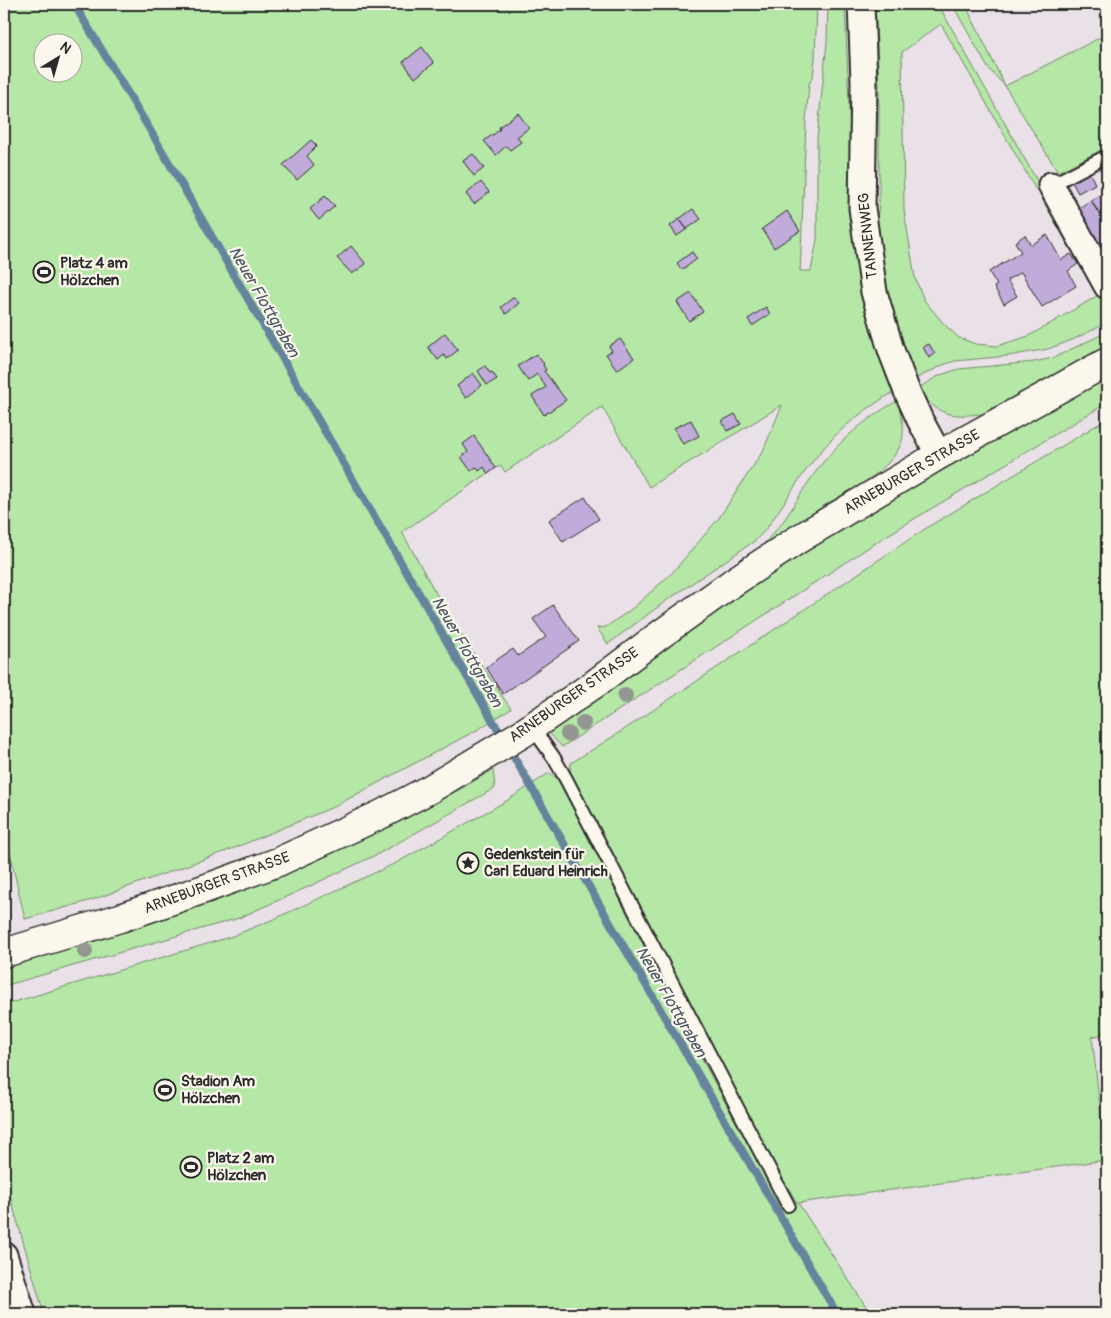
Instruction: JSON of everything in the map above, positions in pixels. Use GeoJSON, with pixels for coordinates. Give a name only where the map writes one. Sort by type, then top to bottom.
{"type":"FeatureCollection","features":[{"type":"Feature","properties":{"kind":"main road","name":"ARNEBURGER STRASSE"},"geometry":{"type":"LineString","coordinates":[[4,953],[164,903],[278,862],[382,814],[430,789],[528,730],[596,683],[732,583],[797,540],[939,455],[1107,362]]}},
{"type":"Feature","properties":{"kind":"street","name":"TANNENWEG"},"geometry":{"type":"LineString","coordinates":[[861,4],[864,82],[862,208],[874,292],[891,350],[906,389],[939,455]]}},
{"type":"Feature","properties":{"kind":"street"},"geometry":{"type":"LineString","coordinates":[[1051,185],[1107,286]]}},
{"type":"Feature","properties":{"kind":"street"},"geometry":{"type":"LineString","coordinates":[[4,1255],[23,1314]]}},
{"type":"Feature","properties":{"kind":"lane"},"geometry":{"type":"LineString","coordinates":[[1051,185],[1107,156]]}},
{"type":"Feature","properties":{"kind":"lane"},"geometry":{"type":"LineString","coordinates":[[528,730],[554,758],[788,1205]]}},
{"type":"Feature","properties":{"kind":"green space"},"geometry":{"type":"Polygon","coordinates":[[[4,4],[817,4],[815,58],[813,77],[809,84],[806,121],[800,271],[811,271],[817,240],[817,139],[827,42],[828,4],[845,4],[852,183],[894,392],[855,418],[829,442],[814,459],[766,529],[756,540],[666,601],[608,644],[597,628],[606,627],[633,608],[672,573],[719,518],[763,451],[782,405],[649,487],[602,407],[505,472],[501,466],[496,468],[402,532],[448,615],[511,709],[477,730],[331,808],[232,849],[92,900],[25,919],[4,820],[4,4]]]}},
{"type":"Feature","properties":{"kind":"green space"},"geometry":{"type":"Polygon","coordinates":[[[875,4],[938,4],[1041,188],[1036,190],[941,24],[902,52],[904,210],[915,278],[924,300],[944,324],[959,338],[976,344],[997,346],[1029,336],[1097,296],[1042,199],[1048,197],[1107,301],[1107,323],[1048,349],[1008,356],[955,361],[913,380],[889,306],[880,261],[876,226],[879,204],[879,86],[875,4]]]}},
{"type":"Feature","properties":{"kind":"green space"},"geometry":{"type":"Polygon","coordinates":[[[952,4],[965,4],[1005,86],[988,68],[952,4]]]}},
{"type":"Feature","properties":{"kind":"green space"},"geometry":{"type":"Polygon","coordinates":[[[1107,34],[1107,147],[1058,172],[1005,86],[1107,34]]]}},
{"type":"Feature","properties":{"kind":"green space"},"geometry":{"type":"Polygon","coordinates":[[[1107,332],[1107,345],[982,414],[953,415],[945,413],[932,405],[917,389],[940,375],[959,369],[1034,362],[1053,358],[1107,332]]]}},
{"type":"Feature","properties":{"kind":"green space"},"geometry":{"type":"Polygon","coordinates":[[[1107,378],[1107,403],[886,536],[562,747],[549,733],[702,622],[794,559],[929,478],[1107,378]]]}},
{"type":"Feature","properties":{"kind":"green space"},"geometry":{"type":"Polygon","coordinates":[[[897,401],[902,419],[903,436],[899,448],[885,466],[868,480],[830,502],[760,548],[787,516],[830,454],[872,416],[897,401]]]}},
{"type":"Feature","properties":{"kind":"green space"},"geometry":{"type":"Polygon","coordinates":[[[1107,419],[1107,1033],[1092,1037],[1106,1160],[798,1203],[871,1314],[44,1314],[4,1175],[4,1005],[230,937],[274,919],[398,862],[508,800],[549,773],[557,778],[569,800],[704,1063],[779,1202],[785,1207],[797,1203],[739,1103],[722,1064],[573,781],[570,771],[571,763],[928,527],[1107,419]]]}},
{"type":"Feature","properties":{"kind":"green space"},"geometry":{"type":"Polygon","coordinates":[[[493,770],[495,788],[378,854],[239,918],[4,986],[4,968],[230,895],[309,863],[382,829],[493,770]]]}},
{"type":"Feature","properties":{"kind":"building"},"geometry":{"type":"Polygon","coordinates":[[[422,47],[434,63],[415,78],[403,62],[422,47]]]}},
{"type":"Feature","properties":{"kind":"building"},"geometry":{"type":"Polygon","coordinates":[[[518,113],[529,128],[517,137],[521,142],[510,150],[506,146],[496,155],[484,141],[518,113]]]}},
{"type":"Feature","properties":{"kind":"building"},"geometry":{"type":"Polygon","coordinates":[[[311,140],[317,146],[307,156],[314,165],[297,180],[283,165],[311,140]]]}},
{"type":"Feature","properties":{"kind":"building"},"geometry":{"type":"Polygon","coordinates":[[[473,154],[484,168],[474,176],[463,161],[473,154]]]}},
{"type":"Feature","properties":{"kind":"building"},"geometry":{"type":"Polygon","coordinates":[[[1090,173],[1095,184],[1078,193],[1072,182],[1090,173]]]}},
{"type":"Feature","properties":{"kind":"building"},"geometry":{"type":"Polygon","coordinates":[[[481,182],[489,192],[474,204],[466,194],[481,182]]]}},
{"type":"Feature","properties":{"kind":"building"},"geometry":{"type":"Polygon","coordinates":[[[1107,192],[1107,223],[1105,224],[1091,200],[1107,192]]]}},
{"type":"Feature","properties":{"kind":"building"},"geometry":{"type":"Polygon","coordinates":[[[325,196],[335,206],[319,220],[310,209],[325,196]]]}},
{"type":"Feature","properties":{"kind":"building"},"geometry":{"type":"Polygon","coordinates":[[[1091,200],[1107,228],[1107,238],[1099,243],[1079,208],[1091,200]]]}},
{"type":"Feature","properties":{"kind":"building"},"geometry":{"type":"Polygon","coordinates":[[[693,209],[701,219],[687,229],[679,219],[693,209]]]}},
{"type":"Feature","properties":{"kind":"building"},"geometry":{"type":"Polygon","coordinates":[[[787,211],[800,231],[774,248],[762,229],[787,211]]]}},
{"type":"Feature","properties":{"kind":"building"},"geometry":{"type":"Polygon","coordinates":[[[679,219],[687,229],[677,236],[670,226],[679,219]]]}},
{"type":"Feature","properties":{"kind":"building"},"geometry":{"type":"Polygon","coordinates":[[[1025,235],[1031,245],[1047,235],[1061,260],[1071,254],[1078,264],[1068,271],[1076,286],[1042,307],[1021,272],[1007,280],[1017,296],[1004,304],[994,287],[997,285],[989,272],[1021,252],[1015,242],[1025,235]]]}},
{"type":"Feature","properties":{"kind":"building"},"geometry":{"type":"Polygon","coordinates":[[[351,246],[366,264],[352,274],[337,258],[351,246]]]}},
{"type":"Feature","properties":{"kind":"building"},"geometry":{"type":"Polygon","coordinates":[[[692,252],[697,259],[682,270],[677,263],[692,252]]]}},
{"type":"Feature","properties":{"kind":"building"},"geometry":{"type":"Polygon","coordinates":[[[691,293],[703,312],[689,321],[677,302],[691,293]]]}},
{"type":"Feature","properties":{"kind":"building"},"geometry":{"type":"Polygon","coordinates":[[[514,297],[519,303],[506,314],[501,307],[514,297]]]}},
{"type":"Feature","properties":{"kind":"building"},"geometry":{"type":"Polygon","coordinates":[[[766,307],[770,314],[752,326],[748,319],[766,307]]]}},
{"type":"Feature","properties":{"kind":"building"},"geometry":{"type":"Polygon","coordinates":[[[445,333],[458,350],[447,359],[444,355],[438,360],[428,347],[445,333]]]}},
{"type":"Feature","properties":{"kind":"building"},"geometry":{"type":"Polygon","coordinates":[[[620,339],[634,358],[617,370],[606,354],[612,351],[609,346],[620,339]]]}},
{"type":"Feature","properties":{"kind":"building"},"geometry":{"type":"Polygon","coordinates":[[[929,344],[935,354],[929,358],[923,347],[929,344]]]}},
{"type":"Feature","properties":{"kind":"building"},"geometry":{"type":"Polygon","coordinates":[[[536,354],[544,364],[546,370],[544,371],[566,400],[544,415],[532,396],[546,387],[537,374],[528,381],[518,366],[536,354]]]}},
{"type":"Feature","properties":{"kind":"building"},"geometry":{"type":"Polygon","coordinates":[[[485,366],[497,379],[487,385],[478,371],[485,366]]]}},
{"type":"Feature","properties":{"kind":"building"},"geometry":{"type":"Polygon","coordinates":[[[473,373],[482,385],[466,398],[457,386],[473,373]]]}},
{"type":"Feature","properties":{"kind":"building"},"geometry":{"type":"Polygon","coordinates":[[[735,414],[741,424],[727,431],[722,421],[735,414]]]}},
{"type":"Feature","properties":{"kind":"building"},"geometry":{"type":"Polygon","coordinates":[[[691,420],[699,436],[683,444],[674,428],[691,420]]]}},
{"type":"Feature","properties":{"kind":"building"},"geometry":{"type":"Polygon","coordinates":[[[474,436],[496,468],[488,474],[484,467],[479,471],[476,467],[471,471],[461,457],[468,452],[463,444],[474,436]]]}},
{"type":"Feature","properties":{"kind":"building"},"geometry":{"type":"Polygon","coordinates":[[[585,497],[599,519],[563,542],[549,520],[585,497]]]}},
{"type":"Feature","properties":{"kind":"building"},"geometry":{"type":"Polygon","coordinates":[[[553,605],[579,641],[503,694],[486,667],[513,649],[518,656],[546,637],[533,619],[553,605]]]}},
{"type":"Feature","properties":{"kind":"building"},"geometry":{"type":"Polygon","coordinates":[[[4,830],[12,863],[4,865],[4,830]]]}},
{"type":"Feature","properties":{"kind":"waterway","name":"Neuer Flottgraben"},"geometry":{"type":"LineString","coordinates":[[74,4],[150,130],[837,1314]]}},
{"type":"Feature","properties":{"kind":"place","name":"Platz 4 am Hölzchen"},"geometry":{"type":"Point","coordinates":[44,272]}},
{"type":"Feature","properties":{"kind":"place","name":"Gedenkstein für Carl Eduard Heinrich"},"geometry":{"type":"Point","coordinates":[468,863]}},
{"type":"Feature","properties":{"kind":"place","name":"Stadion Am Hölzchen"},"geometry":{"type":"Point","coordinates":[165,1090]}},
{"type":"Feature","properties":{"kind":"place","name":"Platz 2 am Hölzchen"},"geometry":{"type":"Point","coordinates":[191,1167]}}]}
